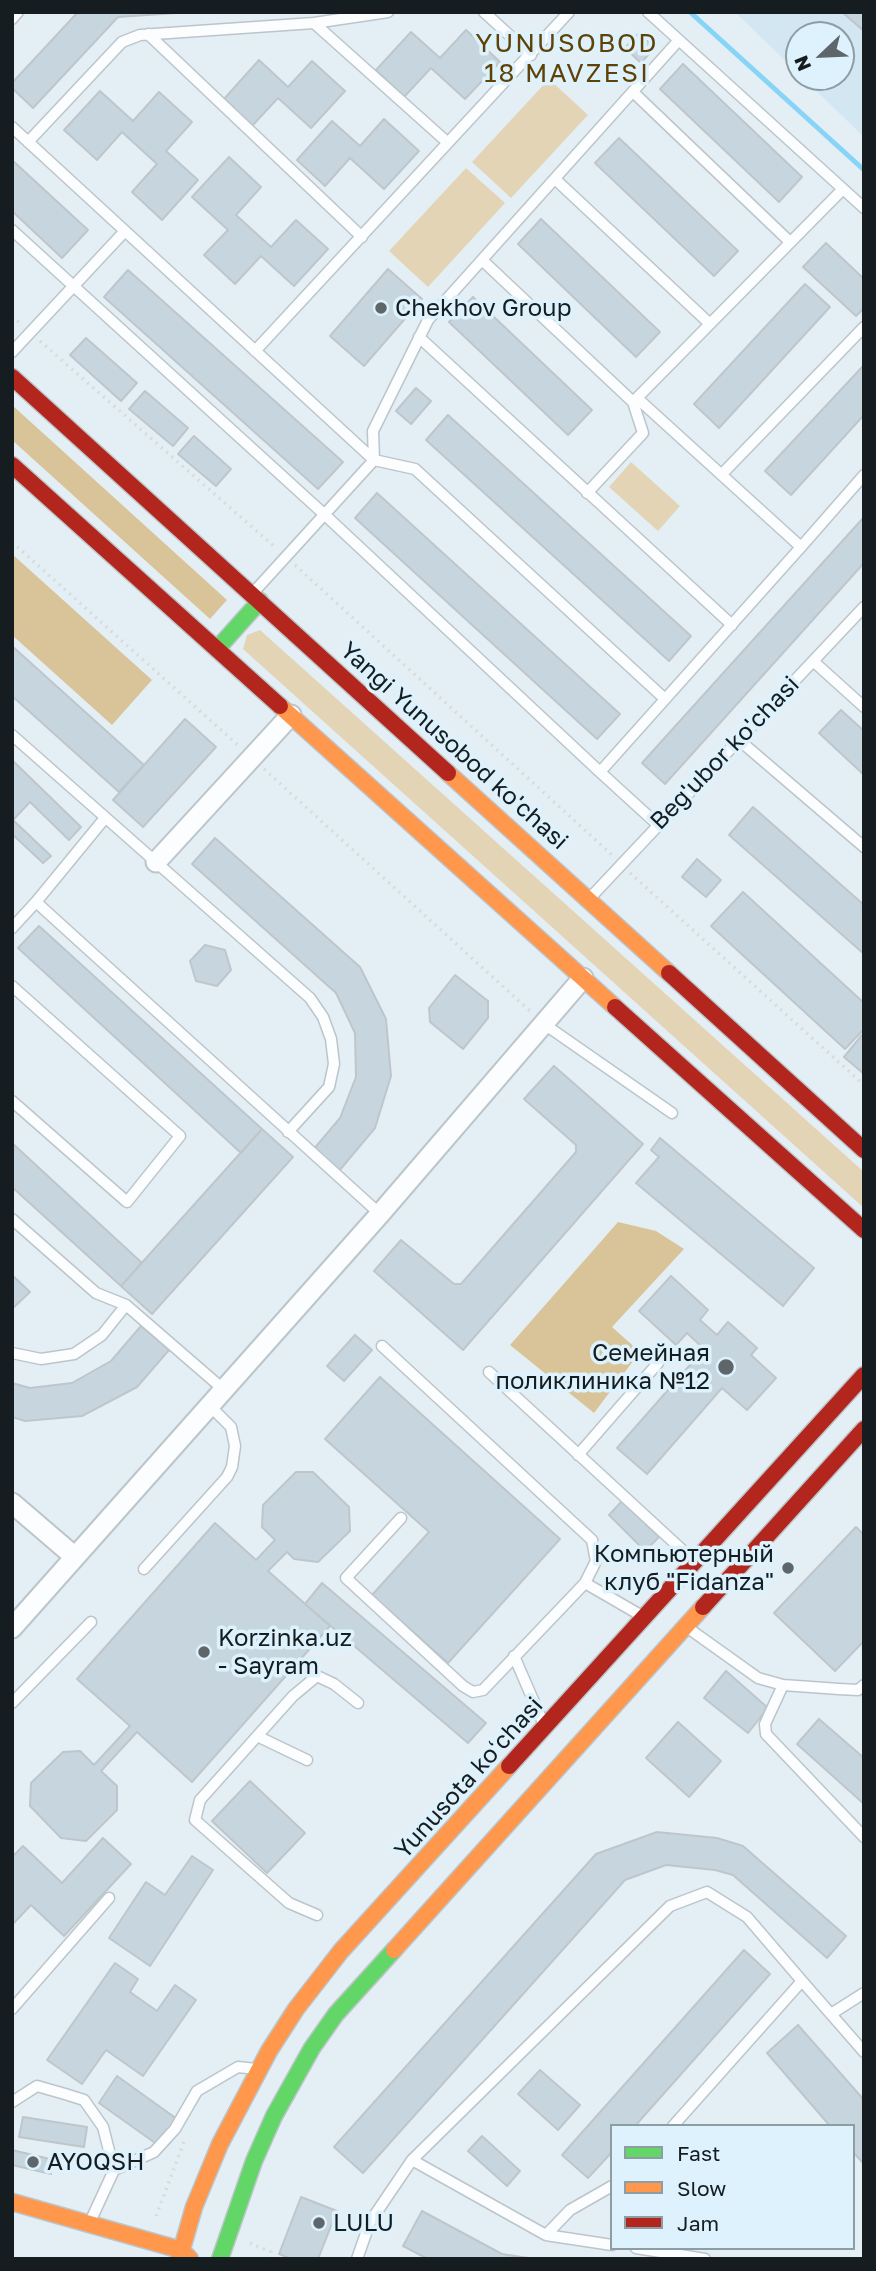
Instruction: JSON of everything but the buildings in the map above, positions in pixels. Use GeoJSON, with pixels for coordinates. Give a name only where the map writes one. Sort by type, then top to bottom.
{"type":"FeatureCollection","features":[{"type":"Feature","properties":{"kind":"main road","name":"Yangi Yunusobod ko'chasi"},"geometry":{"type":"LineString","coordinates":[[12,377],[864,1150]]}},
{"type":"Feature","properties":{"kind":"main road"},"geometry":{"type":"LineString","coordinates":[[12,465],[864,1230]]}},
{"type":"Feature","properties":{"kind":"main road"},"geometry":{"type":"LineString","coordinates":[[217,649],[256,598]]}},
{"type":"Feature","properties":{"kind":"main road","name":"Yunusota koʻchasi"},"geometry":{"type":"LineString","coordinates":[[183,2256],[199,2192],[260,2069],[296,2009],[341,1951],[864,1375]]}},
{"type":"Feature","properties":{"kind":"main road"},"geometry":{"type":"LineString","coordinates":[[220,2259],[254,2161],[274,2116],[312,2048],[336,2014],[853,1448],[864,1429]]}},
{"type":"Feature","properties":{"kind":"main road"},"geometry":{"type":"LineString","coordinates":[[12,2202],[89,2223],[183,2256],[225,2241]]}},
{"type":"Feature","properties":{"kind":"street"},"geometry":{"type":"LineString","coordinates":[[156,863],[291,716]]}},
{"type":"Feature","properties":{"kind":"street"},"geometry":{"type":"LineString","coordinates":[[12,1628],[380,1214],[583,978]]}},
{"type":"Feature","properties":{"kind":"street"},"geometry":{"type":"LineString","coordinates":[[12,1503],[75,1558]]}},
{"type":"Feature","properties":{"kind":"lane"},"geometry":{"type":"LineString","coordinates":[[12,19],[18,12]]}},
{"type":"Feature","properties":{"kind":"lane"},"geometry":{"type":"LineString","coordinates":[[28,142],[122,42],[148,34],[314,23],[388,12]]}},
{"type":"Feature","properties":{"kind":"lane"},"geometry":{"type":"LineString","coordinates":[[484,12],[531,55]]}},
{"type":"Feature","properties":{"kind":"lane"},"geometry":{"type":"LineString","coordinates":[[255,351],[569,12]]}},
{"type":"Feature","properties":{"kind":"lane"},"geometry":{"type":"LineString","coordinates":[[648,12],[864,208]]}},
{"type":"Feature","properties":{"kind":"lane"},"geometry":{"type":"LineString","coordinates":[[314,23],[447,142]]}},
{"type":"Feature","properties":{"kind":"lane"},"geometry":{"type":"LineString","coordinates":[[148,34],[362,237]]}},
{"type":"Feature","properties":{"kind":"lane"},"geometry":{"type":"LineString","coordinates":[[256,598],[287,558],[374,460],[373,431],[428,320],[679,40]]}},
{"type":"Feature","properties":{"kind":"lane"},"geometry":{"type":"LineString","coordinates":[[634,92],[789,241]]}},
{"type":"Feature","properties":{"kind":"lane"},"geometry":{"type":"LineString","coordinates":[[12,127],[374,460],[415,469],[665,699]]}},
{"type":"Feature","properties":{"kind":"lane"},"geometry":{"type":"LineString","coordinates":[[555,178],[709,323]]}},
{"type":"Feature","properties":{"kind":"lane"},"geometry":{"type":"LineString","coordinates":[[635,400],[843,189]]}},
{"type":"Feature","properties":{"kind":"lane"},"geometry":{"type":"LineString","coordinates":[[12,230],[325,515],[657,824]]}},
{"type":"Feature","properties":{"kind":"lane"},"geometry":{"type":"LineString","coordinates":[[12,352],[125,231]]}},
{"type":"Feature","properties":{"kind":"lane"},"geometry":{"type":"LineString","coordinates":[[482,260],[801,547]]}},
{"type":"Feature","properties":{"kind":"lane"},"geometry":{"type":"LineString","coordinates":[[722,474],[864,327]]}},
{"type":"Feature","properties":{"kind":"lane"},"geometry":{"type":"LineString","coordinates":[[419,337],[732,625]]}},
{"type":"Feature","properties":{"kind":"lane"},"geometry":{"type":"LineString","coordinates":[[587,493],[643,433],[635,400]]}},
{"type":"Feature","properties":{"kind":"lane"},"geometry":{"type":"LineString","coordinates":[[600,772],[864,475]]}},
{"type":"Feature","properties":{"kind":"lane","name":"Beg'ubor ko'chasi"},"geometry":{"type":"LineString","coordinates":[[588,900],[657,824],[862,612]]}},
{"type":"Feature","properties":{"kind":"lane"},"geometry":{"type":"LineString","coordinates":[[813,661],[864,707]]}},
{"type":"Feature","properties":{"kind":"lane"},"geometry":{"type":"LineString","coordinates":[[12,735],[310,998],[323,1017],[331,1039],[334,1064],[330,1087],[288,1132]]}},
{"type":"Feature","properties":{"kind":"lane"},"geometry":{"type":"LineString","coordinates":[[739,740],[864,847]]}},
{"type":"Feature","properties":{"kind":"lane"},"geometry":{"type":"LineString","coordinates":[[12,928],[105,818]]}},
{"type":"Feature","properties":{"kind":"lane"},"geometry":{"type":"LineString","coordinates":[[36,902],[380,1214]]}},
{"type":"Feature","properties":{"kind":"lane"},"geometry":{"type":"LineString","coordinates":[[12,986],[180,1136],[127,1202],[12,1101]]}},
{"type":"Feature","properties":{"kind":"lane"},"geometry":{"type":"LineString","coordinates":[[544,1024],[672,1113]]}},
{"type":"Feature","properties":{"kind":"lane"},"geometry":{"type":"LineString","coordinates":[[12,1219],[96,1293],[126,1305],[223,1389]]}},
{"type":"Feature","properties":{"kind":"lane"},"geometry":{"type":"LineString","coordinates":[[12,1353],[41,1359],[74,1354],[102,1335],[126,1305]]}},
{"type":"Feature","properties":{"kind":"lane"},"geometry":{"type":"LineString","coordinates":[[382,1346],[592,1540],[596,1561],[585,1583],[483,1690],[473,1692],[463,1686],[346,1578],[401,1518]]}},
{"type":"Feature","properties":{"kind":"lane"},"geometry":{"type":"LineString","coordinates":[[579,1455],[657,1363]]}},
{"type":"Feature","properties":{"kind":"lane"},"geometry":{"type":"LineString","coordinates":[[489,1372],[695,1562]]}},
{"type":"Feature","properties":{"kind":"lane"},"geometry":{"type":"LineString","coordinates":[[144,1569],[227,1477],[232,1467],[235,1446],[231,1427],[209,1405]]}},
{"type":"Feature","properties":{"kind":"lane"},"geometry":{"type":"LineString","coordinates":[[585,1583],[645,1617]]}},
{"type":"Feature","properties":{"kind":"lane"},"geometry":{"type":"LineString","coordinates":[[12,1703],[90,1622]]}},
{"type":"Feature","properties":{"kind":"lane"},"geometry":{"type":"LineString","coordinates":[[687,1628],[758,1678],[783,1685],[858,1690],[864,1685]]}},
{"type":"Feature","properties":{"kind":"lane"},"geometry":{"type":"LineString","coordinates":[[514,1656],[545,1728]]}},
{"type":"Feature","properties":{"kind":"lane"},"geometry":{"type":"LineString","coordinates":[[317,1915],[289,1903],[195,1820],[201,1800],[293,1696],[317,1676],[334,1684],[358,1703]]}},
{"type":"Feature","properties":{"kind":"lane"},"geometry":{"type":"LineString","coordinates":[[783,1685],[765,1724],[766,1734],[864,1837]]}},
{"type":"Feature","properties":{"kind":"lane"},"geometry":{"type":"LineString","coordinates":[[259,1737],[307,1760]]}},
{"type":"Feature","properties":{"kind":"lane"},"geometry":{"type":"LineString","coordinates":[[357,2259],[370,2222],[412,2160],[670,1906],[707,1892],[747,1917],[864,2052]]}},
{"type":"Feature","properties":{"kind":"lane"},"geometry":{"type":"LineString","coordinates":[[12,2009],[109,1898]]}},
{"type":"Feature","properties":{"kind":"lane"},"geometry":{"type":"LineString","coordinates":[[675,2124],[802,1981]]}},
{"type":"Feature","properties":{"kind":"lane"},"geometry":{"type":"LineString","coordinates":[[831,2014],[864,1993]]}},
{"type":"Feature","properties":{"kind":"lane"},"geometry":{"type":"LineString","coordinates":[[114,2170],[154,2152],[176,2129],[197,2091],[238,2067],[260,2069]]}},
{"type":"Feature","properties":{"kind":"lane"},"geometry":{"type":"LineString","coordinates":[[12,2102],[37,2086],[84,2100],[103,2127],[114,2170],[89,2223]]}},
{"type":"Feature","properties":{"kind":"lane"},"geometry":{"type":"LineString","coordinates":[[412,2160],[546,2235],[610,2245]]}},
{"type":"Feature","properties":{"kind":"lane"},"geometry":{"type":"LineString","coordinates":[[546,2235],[570,2210],[610,2187]]}},
{"type":"Feature","properties":{"kind":"lane"},"geometry":{"type":"LineString","coordinates":[[649,2250],[705,2259]]}},
{"type":"Feature","properties":{"kind":"path"},"geometry":{"type":"LineString","coordinates":[[12,316],[287,558],[864,1085]]}},
{"type":"Feature","properties":{"kind":"path"},"geometry":{"type":"LineString","coordinates":[[12,542],[544,1024]]}},
{"type":"Feature","properties":{"kind":"path"},"geometry":{"type":"LineString","coordinates":[[156,2216],[188,2131]]}},
{"type":"Feature","properties":{"kind":"path"},"geometry":{"type":"LineString","coordinates":[[160,2204],[168,2207]]}},
{"type":"Feature","properties":{"kind":"path"},"geometry":{"type":"LineString","coordinates":[[250,2243],[271,2252],[269,2259]]}},
{"type":"Feature","properties":{"kind":"shaded area"},"geometry":{"type":"Polygon","coordinates":[[[735,12],[864,12],[864,137],[816,91],[855,91],[855,21],[785,21],[785,60],[735,12]]]}},
{"type":"Feature","properties":{"kind":"shaded area"},"geometry":{"type":"Polygon","coordinates":[[[549,79],[588,115],[511,198],[472,162],[549,79]]]}},
{"type":"Feature","properties":{"kind":"shaded area"},"geometry":{"type":"Polygon","coordinates":[[[466,168],[505,203],[428,287],[389,251],[466,168]]]}},
{"type":"Feature","properties":{"kind":"shaded area"},"geometry":{"type":"Polygon","coordinates":[[[12,405],[227,600],[210,619],[12,440],[12,405]]]}},
{"type":"Feature","properties":{"kind":"shaded area"},"geometry":{"type":"Polygon","coordinates":[[[631,462],[680,506],[658,531],[609,487],[631,462]]]}},
{"type":"Feature","properties":{"kind":"shaded area"},"geometry":{"type":"Polygon","coordinates":[[[12,554],[152,680],[112,725],[12,635],[12,554]]]}},
{"type":"Feature","properties":{"kind":"shaded area"},"geometry":{"type":"Polygon","coordinates":[[[260,630],[864,1172],[864,1208],[243,649],[247,635],[260,630]]]}},
{"type":"Feature","properties":{"kind":"shaded area"},"geometry":{"type":"Polygon","coordinates":[[[618,1222],[656,1231],[684,1249],[612,1327],[640,1352],[594,1413],[510,1345],[618,1222]]]}},
{"type":"Feature","properties":{"kind":"waterway"},"geometry":{"type":"LineString","coordinates":[[690,12],[864,170]]}},
{"type":"Feature","properties":{"kind":"traffic: fast"},"geometry":{"type":"LineString","coordinates":[[217,649],[260,601]]}},
{"type":"Feature","properties":{"kind":"traffic: fast"},"geometry":{"type":"LineString","coordinates":[[220,2259],[254,2161],[274,2116],[312,2048],[336,2014],[394,1950]]}},
{"type":"Feature","properties":{"kind":"traffic: slow"},"geometry":{"type":"LineString","coordinates":[[280,706],[615,1007]]}},
{"type":"Feature","properties":{"kind":"traffic: slow"},"geometry":{"type":"LineString","coordinates":[[448,773],[669,973]]}},
{"type":"Feature","properties":{"kind":"traffic: slow"},"geometry":{"type":"LineString","coordinates":[[394,1950],[703,1607]]}},
{"type":"Feature","properties":{"kind":"traffic: slow"},"geometry":{"type":"LineString","coordinates":[[179,2259],[194,2207],[220,2144],[269,2051],[296,2009],[341,1951],[509,1766]]}},
{"type":"Feature","properties":{"kind":"traffic: slow"},"geometry":{"type":"LineString","coordinates":[[12,2202],[181,2250],[190,2259]]}},
{"type":"Feature","properties":{"kind":"traffic: jam"},"geometry":{"type":"LineString","coordinates":[[12,377],[448,773]]}},
{"type":"Feature","properties":{"kind":"traffic: jam"},"geometry":{"type":"LineString","coordinates":[[12,465],[280,706]]}},
{"type":"Feature","properties":{"kind":"traffic: jam"},"geometry":{"type":"LineString","coordinates":[[669,973],[864,1150]]}},
{"type":"Feature","properties":{"kind":"traffic: jam"},"geometry":{"type":"LineString","coordinates":[[615,1007],[864,1230]]}},
{"type":"Feature","properties":{"kind":"traffic: jam"},"geometry":{"type":"LineString","coordinates":[[509,1766],[864,1375]]}},
{"type":"Feature","properties":{"kind":"traffic: jam"},"geometry":{"type":"LineString","coordinates":[[703,1607],[864,1429]]}},
{"type":"Feature","properties":{"kind":"place","name":"Chekhov Group"},"geometry":{"type":"Point","coordinates":[381,308]}},
{"type":"Feature","properties":{"kind":"place","name":"Семейная поликлиника №12"},"geometry":{"type":"Point","coordinates":[726,1367]}},
{"type":"Feature","properties":{"kind":"place","name":"Компьютерный клуб \"Fidanza\""},"geometry":{"type":"Point","coordinates":[788,1568]}},
{"type":"Feature","properties":{"kind":"place","name":"Korzinka.uz - Sayram"},"geometry":{"type":"Point","coordinates":[204,1652]}},
{"type":"Feature","properties":{"kind":"place","name":"AYOQSH"},"geometry":{"type":"Point","coordinates":[33,2162]}},
{"type":"Feature","properties":{"kind":"place","name":"LULU"},"geometry":{"type":"Point","coordinates":[319,2223]}},
{"type":"Feature","properties":{"kind":"district","name":"YUNUSOBOD 18 MAVZESI"},"geometry":{"type":"Point","coordinates":[567,59]}}]}
